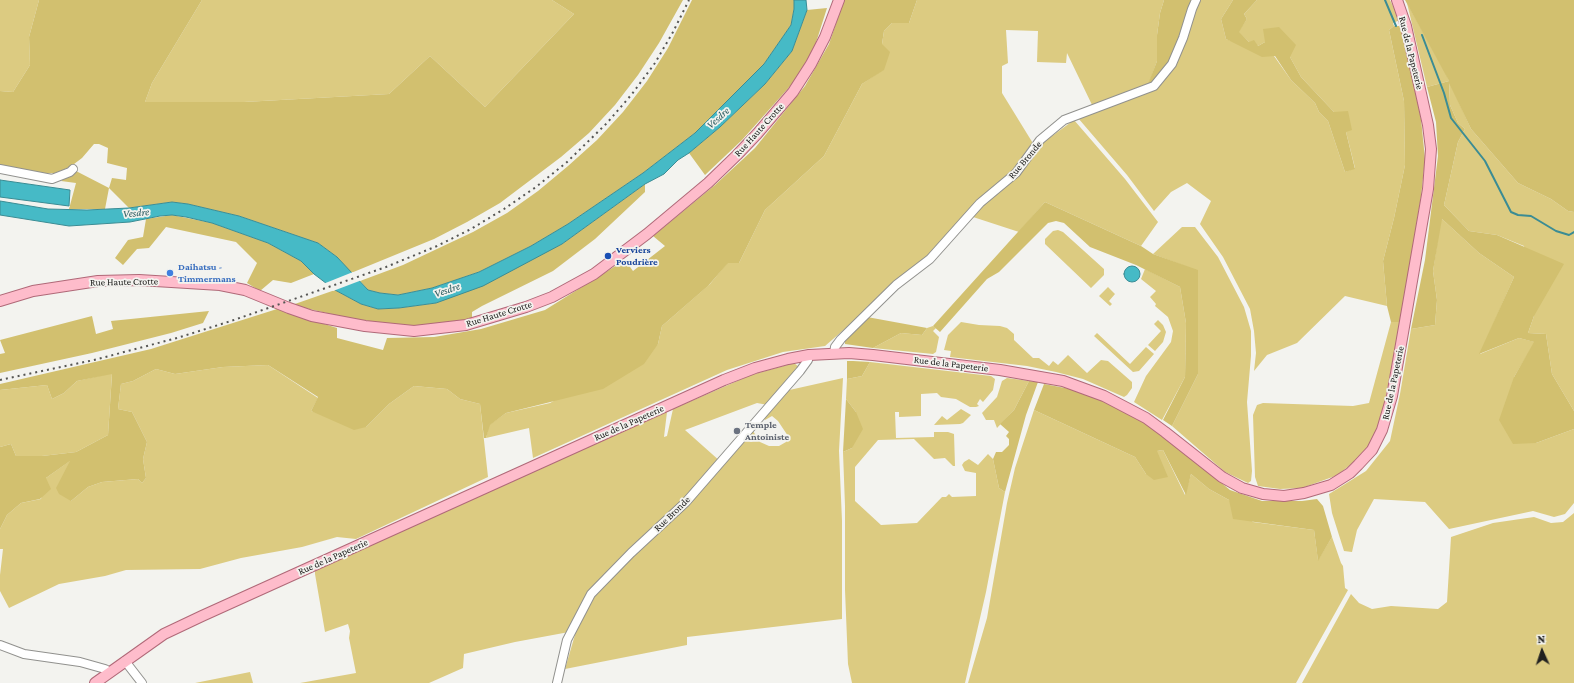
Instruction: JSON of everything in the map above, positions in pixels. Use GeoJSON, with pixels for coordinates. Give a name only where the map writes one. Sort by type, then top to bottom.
{"type":"FeatureCollection","features":[{"type":"Feature","properties":{"kind":"main road","name":"Rue Haute Crotte"},"geometry":{"type":"LineString","coordinates":[[0,301],[32,291],[98,282],[139,280],[214,284],[245,290],[312,316],[365,326],[414,332],[466,325],[526,307],[552,297],[594,274],[647,234],[708,183],[758,134],[793,92],[812,64],[825,37],[839,0]]}},
{"type":"Feature","properties":{"kind":"main road","name":"Rue de la Papeterie"},"geometry":{"type":"LineString","coordinates":[[95,683],[164,634],[202,616],[717,384],[755,368],[809,355],[834,353],[873,355],[1000,370],[1056,380],[1087,389],[1146,418],[1231,483],[1263,494],[1284,496],[1304,494],[1320,490],[1341,479],[1358,465],[1372,450],[1388,414],[1428,188],[1431,149],[1428,125],[1406,26],[1397,0]]}},
{"type":"Feature","properties":{"kind":"street","name":"Rue Bronde"},"geometry":{"type":"LineString","coordinates":[[834,353],[835,347],[840,339],[896,285],[930,259],[980,203],[1016,173],[1040,140],[1064,120],[1154,86],[1172,64],[1196,0]]}},
{"type":"Feature","properties":{"kind":"street"},"geometry":{"type":"LineString","coordinates":[[0,169],[52,179],[70,172],[73,169]]}},
{"type":"Feature","properties":{"kind":"street","name":"Rue Bronde"},"geometry":{"type":"LineString","coordinates":[[557,683],[567,640],[591,594],[631,553],[686,502],[800,371],[808,360],[809,355]]}},
{"type":"Feature","properties":{"kind":"street"},"geometry":{"type":"LineString","coordinates":[[0,645],[24,654],[80,662],[105,669],[110,672]]}},
{"type":"Feature","properties":{"kind":"street"},"geometry":{"type":"LineString","coordinates":[[126,661],[142,683]]}},
{"type":"Feature","properties":{"kind":"shaded area"},"geometry":{"type":"Polygon","coordinates":[[[0,0],[39,0],[29,37],[30,65],[13,92],[0,91],[0,0]]]}},
{"type":"Feature","properties":{"kind":"shaded area"},"geometry":{"type":"Polygon","coordinates":[[[39,0],[202,0],[152,83],[145,102],[244,102],[389,94],[430,56],[485,107],[574,14],[552,0],[683,0],[659,43],[638,75],[615,105],[589,133],[561,157],[500,203],[467,222],[434,239],[351,273],[337,257],[318,243],[239,216],[188,204],[172,202],[129,208],[109,188],[112,178],[126,180],[127,168],[107,163],[108,148],[99,144],[94,144],[82,158],[70,167],[55,173],[40,174],[0,166],[0,91],[13,92],[30,65],[29,37],[39,0]]]}},
{"type":"Feature","properties":{"kind":"shaded area"},"geometry":{"type":"Polygon","coordinates":[[[202,0],[552,0],[574,14],[485,107],[430,56],[389,94],[244,102],[145,102],[152,83],[202,0]]]}},
{"type":"Feature","properties":{"kind":"shaded area"},"geometry":{"type":"Polygon","coordinates":[[[692,0],[794,0],[791,25],[764,64],[695,133],[643,173],[568,224],[531,246],[479,272],[432,288],[398,295],[368,290],[360,281],[403,265],[473,232],[507,213],[538,191],[568,166],[597,140],[623,112],[647,81],[668,48],[692,0]]]}},
{"type":"Feature","properties":{"kind":"shaded area"},"geometry":{"type":"Polygon","coordinates":[[[844,0],[917,0],[909,23],[892,23],[884,31],[882,44],[890,52],[884,70],[862,84],[824,156],[765,210],[739,263],[728,263],[708,286],[662,326],[658,344],[644,364],[603,389],[506,413],[490,425],[486,438],[484,438],[480,404],[460,399],[447,389],[414,386],[389,404],[366,427],[354,430],[311,411],[318,397],[268,365],[223,367],[175,374],[156,369],[133,381],[121,384],[118,409],[132,412],[147,442],[143,459],[146,478],[142,483],[138,479],[102,482],[88,487],[71,501],[59,494],[56,488],[70,461],[46,478],[51,489],[40,499],[21,503],[7,515],[0,529],[0,447],[11,444],[16,456],[42,456],[76,452],[108,435],[112,374],[77,381],[64,393],[52,399],[47,385],[0,390],[0,384],[151,349],[277,309],[337,328],[337,338],[383,350],[387,338],[434,337],[481,329],[545,310],[625,260],[633,271],[665,246],[653,236],[715,185],[755,148],[805,86],[829,44],[844,0]]]}},
{"type":"Feature","properties":{"kind":"shaded area"},"geometry":{"type":"Polygon","coordinates":[[[917,0],[1164,0],[1160,13],[1157,35],[1157,61],[1149,83],[1150,86],[1094,109],[1067,53],[1066,63],[1037,62],[1038,31],[1006,30],[1008,63],[1002,66],[1002,93],[1034,145],[1014,173],[930,255],[825,346],[783,352],[727,370],[533,458],[529,428],[486,438],[489,425],[506,413],[550,403],[658,344],[662,326],[710,284],[728,262],[739,263],[765,210],[824,156],[862,84],[884,69],[882,44],[884,31],[892,23],[909,23],[917,0]]]}},
{"type":"Feature","properties":{"kind":"shaded area"},"geometry":{"type":"Polygon","coordinates":[[[1164,0],[1194,0],[1171,59],[1150,86],[1148,84],[1157,61],[1157,35],[1160,13],[1164,0]]]}},
{"type":"Feature","properties":{"kind":"shaded area"},"geometry":{"type":"Polygon","coordinates":[[[1199,0],[1233,0],[1221,19],[1226,39],[1274,56],[1291,80],[1315,103],[1319,112],[1328,121],[1345,172],[1355,168],[1346,132],[1334,112],[1301,77],[1290,57],[1265,42],[1258,46],[1249,42],[1238,32],[1247,19],[1244,14],[1257,0],[1390,0],[1400,20],[1393,23],[1394,26],[1389,30],[1404,101],[1405,165],[1383,261],[1387,306],[1345,296],[1297,343],[1267,355],[1254,371],[1256,353],[1250,309],[1223,257],[1200,224],[1211,201],[1187,183],[1171,192],[1154,211],[1127,175],[1078,118],[1157,88],[1199,0]]]}},
{"type":"Feature","properties":{"kind":"shaded area"},"geometry":{"type":"Polygon","coordinates":[[[1233,0],[1257,0],[1244,14],[1247,19],[1239,32],[1249,42],[1254,40],[1258,46],[1265,42],[1263,29],[1279,27],[1296,45],[1290,57],[1301,77],[1334,112],[1348,111],[1352,130],[1346,132],[1355,169],[1345,172],[1328,121],[1319,112],[1315,103],[1291,80],[1275,56],[1262,57],[1226,39],[1221,19],[1233,0]]]}},
{"type":"Feature","properties":{"kind":"shaded area"},"geometry":{"type":"Polygon","coordinates":[[[1405,0],[1574,0],[1574,212],[1568,211],[1551,199],[1518,183],[1471,129],[1449,83],[1450,105],[1458,123],[1465,129],[1458,142],[1444,205],[1469,231],[1497,235],[1564,264],[1534,316],[1528,333],[1546,334],[1552,374],[1574,411],[1574,429],[1536,443],[1513,444],[1499,420],[1514,377],[1534,342],[1519,338],[1479,354],[1514,277],[1479,253],[1442,219],[1433,271],[1437,300],[1435,325],[1411,329],[1425,260],[1438,156],[1436,122],[1427,87],[1449,81],[1405,0]]]}},
{"type":"Feature","properties":{"kind":"shaded area"},"geometry":{"type":"Polygon","coordinates":[[[1407,3],[1445,72],[1471,129],[1518,183],[1551,199],[1568,211],[1574,212],[1574,411],[1552,374],[1546,334],[1528,333],[1534,316],[1524,246],[1497,235],[1469,231],[1444,205],[1458,142],[1465,129],[1458,123],[1450,105],[1449,81],[1427,87],[1407,3]]]}},
{"type":"Feature","properties":{"kind":"shaded area"},"geometry":{"type":"Polygon","coordinates":[[[827,8],[813,52],[792,84],[742,140],[705,175],[689,153],[720,127],[765,84],[792,51],[807,10],[827,8]]]}},
{"type":"Feature","properties":{"kind":"shaded area"},"geometry":{"type":"Polygon","coordinates":[[[1394,26],[1402,26],[1421,119],[1425,159],[1421,197],[1400,322],[1391,322],[1387,306],[1383,261],[1405,165],[1404,101],[1389,30],[1394,26]]]}},
{"type":"Feature","properties":{"kind":"shaded area"},"geometry":{"type":"Polygon","coordinates":[[[1074,120],[1125,179],[1158,222],[1141,246],[1045,202],[1019,232],[970,216],[1037,147],[1074,120]]]}},
{"type":"Feature","properties":{"kind":"shaded area"},"geometry":{"type":"Polygon","coordinates":[[[76,171],[109,188],[105,209],[69,209],[76,183],[61,181],[76,171]]]}},
{"type":"Feature","properties":{"kind":"shaded area"},"geometry":{"type":"Polygon","coordinates":[[[645,184],[645,192],[595,239],[553,271],[472,312],[472,319],[432,325],[394,325],[344,317],[292,305],[335,290],[361,304],[378,309],[436,303],[562,244],[645,184]]]}},
{"type":"Feature","properties":{"kind":"shaded area"},"geometry":{"type":"Polygon","coordinates":[[[1045,202],[1141,246],[1153,254],[1198,270],[1198,374],[1172,426],[1163,420],[1185,377],[1186,323],[1180,287],[1136,265],[1090,247],[1064,223],[1056,221],[1048,223],[999,272],[987,279],[940,332],[933,326],[1045,202]]]}},
{"type":"Feature","properties":{"kind":"shaded area"},"geometry":{"type":"Polygon","coordinates":[[[172,215],[212,223],[268,243],[301,261],[314,274],[291,283],[273,280],[260,291],[247,283],[257,263],[236,242],[166,227],[149,248],[137,249],[123,265],[115,258],[128,240],[143,237],[146,219],[172,215]]]}},
{"type":"Feature","properties":{"kind":"shaded area"},"geometry":{"type":"Polygon","coordinates":[[[1441,218],[1479,253],[1514,277],[1480,354],[1519,338],[1535,342],[1514,377],[1536,443],[1574,429],[1574,503],[1565,514],[1554,517],[1533,511],[1449,529],[1425,502],[1374,499],[1357,530],[1352,552],[1344,551],[1332,513],[1329,494],[1366,471],[1390,441],[1411,329],[1435,325],[1437,300],[1433,271],[1441,218]]]}},
{"type":"Feature","properties":{"kind":"shaded area"},"geometry":{"type":"Polygon","coordinates":[[[1182,227],[1195,227],[1218,257],[1244,307],[1251,331],[1251,356],[1247,402],[1252,471],[1251,481],[1248,483],[1225,472],[1172,426],[1198,374],[1198,271],[1153,254],[1182,227]]]}},
{"type":"Feature","properties":{"kind":"shaded area"},"geometry":{"type":"Polygon","coordinates":[[[1058,230],[1063,232],[1104,269],[1104,275],[1091,288],[1045,244],[1045,239],[1053,231],[1058,230]]]}},
{"type":"Feature","properties":{"kind":"shaded area"},"geometry":{"type":"Polygon","coordinates":[[[1145,269],[1180,287],[1186,323],[1185,377],[1162,420],[1134,402],[1146,376],[1171,342],[1173,331],[1168,317],[1155,306],[1156,304],[1150,297],[1156,291],[1141,279],[1145,269]]]}},
{"type":"Feature","properties":{"kind":"shaded area"},"geometry":{"type":"Polygon","coordinates":[[[1108,287],[1115,294],[1109,301],[1112,304],[1110,306],[1099,296],[1108,287]]]}},
{"type":"Feature","properties":{"kind":"shaded area"},"geometry":{"type":"Polygon","coordinates":[[[209,311],[203,323],[171,333],[92,353],[0,373],[0,354],[5,353],[0,340],[92,316],[96,334],[113,329],[111,321],[209,311]]]}},
{"type":"Feature","properties":{"kind":"shaded area"},"geometry":{"type":"Polygon","coordinates":[[[867,317],[927,328],[922,335],[901,333],[873,348],[845,344],[845,336],[867,317]]]}},
{"type":"Feature","properties":{"kind":"shaded area"},"geometry":{"type":"Polygon","coordinates":[[[1158,320],[1163,325],[1166,332],[1163,342],[1155,351],[1148,345],[1161,331],[1154,324],[1158,320]]]}},
{"type":"Feature","properties":{"kind":"shaded area"},"geometry":{"type":"Polygon","coordinates":[[[961,322],[1007,328],[1014,334],[1014,340],[1033,358],[1039,358],[1049,366],[1053,361],[1058,365],[1068,355],[1087,373],[1101,360],[1108,361],[1132,382],[1132,388],[1124,397],[1083,379],[1056,372],[1027,366],[950,357],[951,351],[944,350],[948,335],[961,322]]]}},
{"type":"Feature","properties":{"kind":"shaded area"},"geometry":{"type":"Polygon","coordinates":[[[1391,322],[1400,322],[1385,401],[1375,435],[1363,454],[1338,475],[1302,488],[1280,489],[1258,486],[1255,477],[1253,415],[1257,405],[1263,403],[1353,406],[1369,403],[1391,322]]]}},
{"type":"Feature","properties":{"kind":"shaded area"},"geometry":{"type":"Polygon","coordinates":[[[933,326],[936,328],[933,331],[939,337],[936,352],[933,354],[873,348],[901,333],[922,335],[927,328],[933,326]]]}},
{"type":"Feature","properties":{"kind":"shaded area"},"geometry":{"type":"Polygon","coordinates":[[[1097,333],[1130,364],[1146,347],[1154,354],[1139,371],[1133,372],[1094,336],[1097,333]]]}},
{"type":"Feature","properties":{"kind":"shaded area"},"geometry":{"type":"Polygon","coordinates":[[[847,361],[870,362],[862,376],[847,379],[847,361]]]}},
{"type":"Feature","properties":{"kind":"shaded area"},"geometry":{"type":"Polygon","coordinates":[[[870,362],[991,376],[995,379],[993,390],[983,402],[980,399],[977,404],[979,406],[976,407],[970,407],[956,399],[941,397],[937,393],[921,394],[921,416],[899,417],[899,412],[895,412],[896,438],[934,437],[934,432],[948,432],[954,434],[955,466],[953,466],[945,458],[934,459],[914,439],[878,440],[855,467],[855,501],[881,525],[917,523],[942,497],[946,497],[949,494],[952,497],[976,496],[976,473],[965,471],[962,465],[969,459],[978,465],[988,454],[993,459],[999,488],[1005,492],[986,592],[965,683],[852,683],[848,664],[845,590],[845,506],[843,452],[852,448],[856,412],[846,399],[847,379],[862,376],[870,362]]]}},
{"type":"Feature","properties":{"kind":"shaded area"},"geometry":{"type":"Polygon","coordinates":[[[794,363],[799,367],[778,390],[768,405],[757,403],[685,430],[721,462],[673,512],[599,582],[569,632],[515,642],[464,654],[463,668],[429,683],[300,683],[356,673],[349,638],[350,631],[348,624],[325,632],[315,569],[667,412],[664,437],[667,436],[673,409],[751,375],[794,363]]]}},
{"type":"Feature","properties":{"kind":"shaded area"},"geometry":{"type":"Polygon","coordinates":[[[268,365],[318,398],[311,411],[366,427],[389,404],[414,386],[447,389],[460,399],[480,404],[488,477],[356,539],[337,537],[302,547],[241,558],[200,569],[126,570],[105,576],[59,584],[9,608],[0,591],[3,549],[0,549],[0,529],[7,515],[21,503],[41,499],[46,478],[71,460],[71,501],[88,487],[102,482],[138,479],[142,483],[146,478],[143,459],[147,442],[132,412],[118,409],[121,384],[133,381],[156,369],[175,374],[223,367],[268,365]]]}},
{"type":"Feature","properties":{"kind":"shaded area"},"geometry":{"type":"Polygon","coordinates":[[[112,373],[108,435],[76,452],[42,456],[16,456],[11,444],[0,447],[0,390],[47,385],[52,399],[64,393],[77,381],[112,373]]]}},
{"type":"Feature","properties":{"kind":"shaded area"},"geometry":{"type":"Polygon","coordinates":[[[843,378],[839,451],[842,521],[842,619],[687,637],[687,645],[565,669],[579,621],[593,597],[753,431],[760,442],[769,446],[779,446],[786,442],[788,436],[778,421],[772,416],[765,420],[763,418],[785,391],[843,378]]]}},
{"type":"Feature","properties":{"kind":"shaded area"},"geometry":{"type":"Polygon","coordinates":[[[1007,378],[1029,381],[1014,410],[997,428],[994,420],[986,420],[982,413],[997,397],[1002,381],[1007,378]]]}},
{"type":"Feature","properties":{"kind":"shaded area"},"geometry":{"type":"Polygon","coordinates":[[[1029,381],[1038,382],[1026,415],[1005,492],[999,488],[993,459],[996,452],[1002,452],[1009,445],[1009,439],[1006,436],[1009,432],[1000,424],[1014,410],[1029,381]]]}},
{"type":"Feature","properties":{"kind":"shaded area"},"geometry":{"type":"Polygon","coordinates":[[[1044,384],[1081,391],[1124,410],[1165,436],[1230,490],[1262,501],[1302,501],[1317,499],[1323,506],[1332,537],[1318,561],[1314,530],[1233,519],[1229,500],[1209,489],[1191,474],[1186,495],[1163,450],[1157,451],[1168,477],[1154,480],[1146,474],[1135,457],[1034,410],[1044,384]]]}},
{"type":"Feature","properties":{"kind":"shaded area"},"geometry":{"type":"Polygon","coordinates":[[[846,399],[856,412],[863,429],[852,448],[843,452],[846,399]]]}},
{"type":"Feature","properties":{"kind":"shaded area"},"geometry":{"type":"Polygon","coordinates":[[[961,409],[971,415],[963,423],[934,425],[942,416],[947,420],[961,409]]]}},
{"type":"Feature","properties":{"kind":"shaded area"},"geometry":{"type":"Polygon","coordinates":[[[1034,410],[1135,457],[1146,474],[1157,451],[1163,450],[1185,495],[1191,474],[1209,489],[1229,500],[1253,522],[1314,530],[1318,560],[1332,537],[1343,566],[1345,588],[1348,590],[1296,683],[968,683],[987,618],[1007,503],[1015,468],[1034,410]]]}},
{"type":"Feature","properties":{"kind":"shaded area"},"geometry":{"type":"Polygon","coordinates":[[[1574,513],[1574,683],[1302,683],[1351,594],[1359,603],[1372,609],[1391,606],[1438,609],[1447,602],[1451,537],[1493,523],[1534,517],[1551,523],[1563,522],[1574,513]]]}},
{"type":"Feature","properties":{"kind":"shaded area"},"geometry":{"type":"Polygon","coordinates":[[[250,672],[253,683],[195,683],[250,672]]]}},
{"type":"Feature","properties":{"kind":"water","name":"Vesdre"},"geometry":{"type":"Polygon","coordinates":[[[794,0],[806,0],[807,10],[792,51],[765,84],[720,127],[689,153],[678,160],[664,174],[645,184],[562,244],[483,286],[436,303],[378,309],[361,304],[335,290],[314,274],[301,261],[268,243],[212,223],[186,217],[172,215],[130,222],[69,226],[0,215],[0,201],[48,209],[87,210],[129,208],[172,202],[188,204],[239,216],[318,243],[337,257],[368,290],[398,295],[432,288],[479,272],[531,246],[568,224],[643,173],[695,133],[764,64],[791,25],[794,0]]]}},
{"type":"Feature","properties":{"kind":"water"},"geometry":{"type":"Polygon","coordinates":[[[0,180],[70,190],[69,206],[0,197],[0,180]]]}},
{"type":"Feature","properties":{"kind":"water"},"geometry":{"type":"Polygon","coordinates":[[[1129,266],[1135,266],[1140,271],[1138,280],[1135,282],[1129,282],[1124,277],[1124,271],[1129,266]]]}},
{"type":"Feature","properties":{"kind":"pier"},"geometry":{"type":"Polygon","coordinates":[[[353,272],[362,280],[333,291],[323,284],[353,272]]]}},
{"type":"Feature","properties":{"kind":"waterway"},"geometry":{"type":"LineString","coordinates":[[1385,0],[1396,26]]}},
{"type":"Feature","properties":{"kind":"waterway"},"geometry":{"type":"LineString","coordinates":[[1422,35],[1444,93],[1451,118],[1485,161],[1511,212],[1518,215],[1531,216],[1556,231],[1569,235],[1574,232]]}},
{"type":"Feature","properties":{"kind":"railway"},"geometry":{"type":"LineString","coordinates":[[0,380],[94,360],[177,338],[231,321],[386,267],[437,246],[471,229],[536,187],[566,163],[607,123],[632,94],[655,63],[689,0]]}},
{"type":"Feature","properties":{"kind":"place","name":"Verviers Poudrière"},"geometry":{"type":"Point","coordinates":[608,256]}},
{"type":"Feature","properties":{"kind":"place","name":"Daihatsu - Timmermans"},"geometry":{"type":"Point","coordinates":[170,273]}},
{"type":"Feature","properties":{"kind":"place","name":"Temple Antoiniste"},"geometry":{"type":"Point","coordinates":[737,431]}}]}
